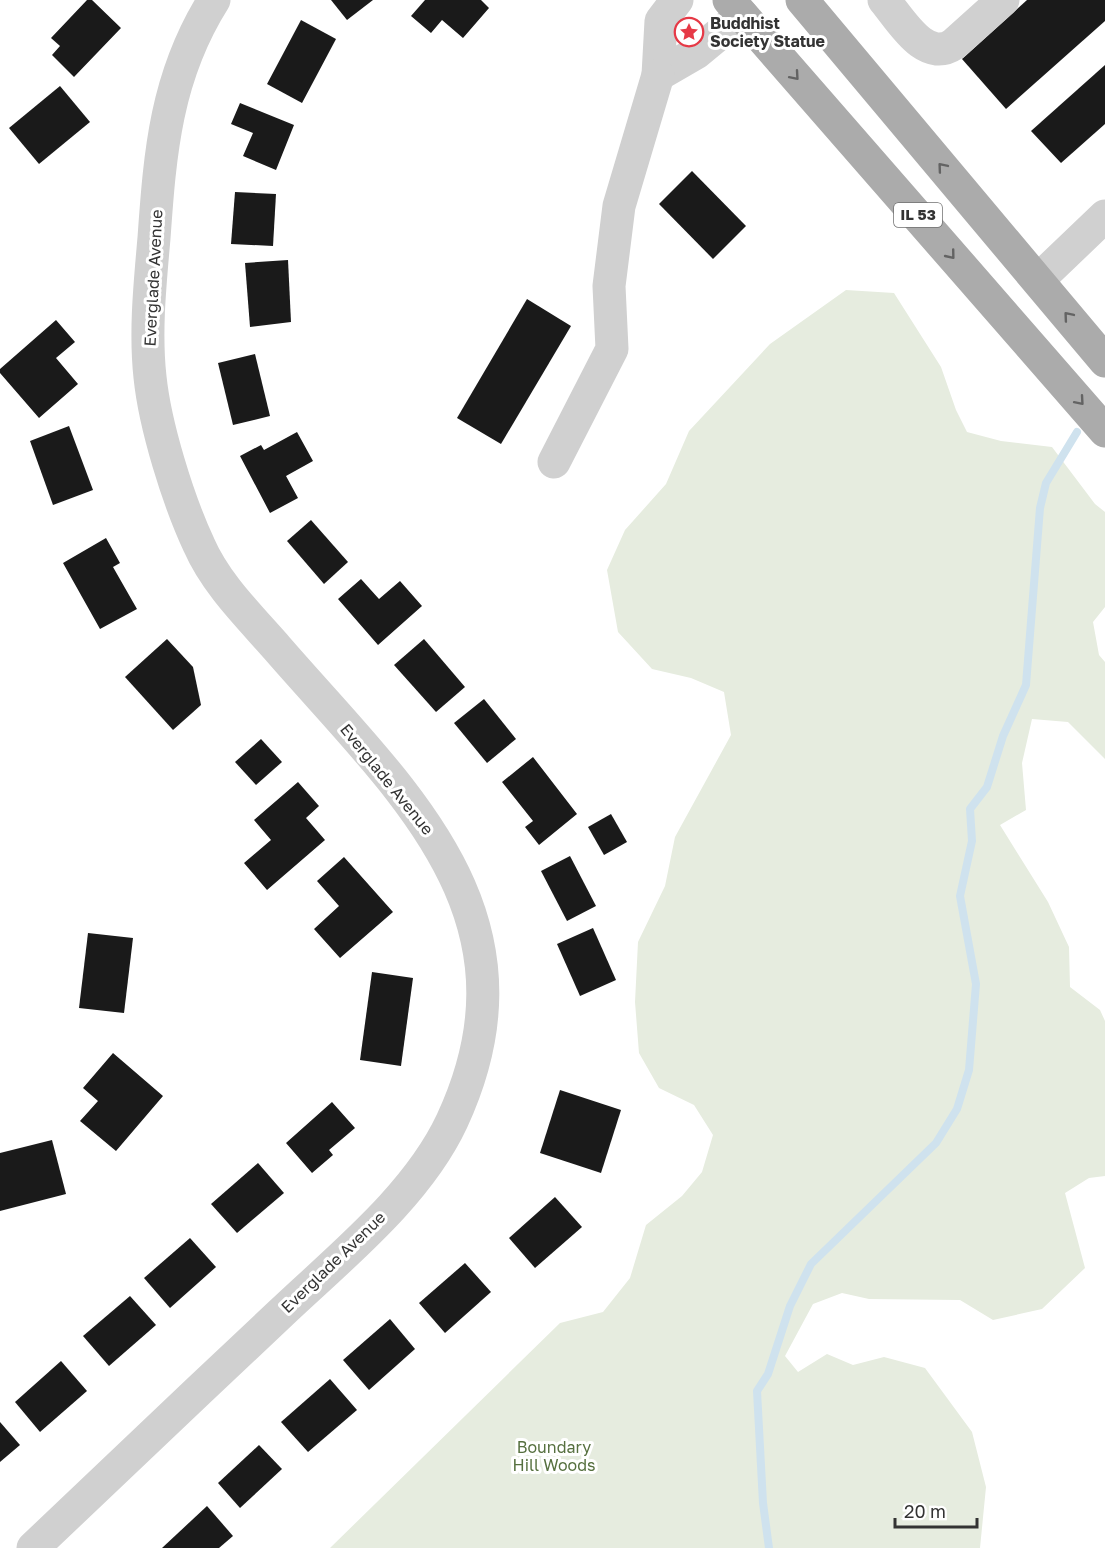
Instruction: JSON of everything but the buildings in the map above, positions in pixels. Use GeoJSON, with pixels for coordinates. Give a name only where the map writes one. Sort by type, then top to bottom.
{"type":"FeatureCollection","features":[{"type":"Feature","properties":{"kind":"main road","name":"IL 53"},"geometry":{"type":"LineString","coordinates":[[802,0],[1105,361]]}},
{"type":"Feature","properties":{"kind":"main road","name":"IL 53"},"geometry":{"type":"LineString","coordinates":[[736,8],[1105,431]]}},
{"type":"Feature","properties":{"kind":"street","name":"Everglade Avenue"},"geometry":{"type":"LineString","coordinates":[[33,1548],[336,1261],[411,1185],[437,1149],[451,1122],[475,1056],[483,1015],[482,980],[474,926],[453,869],[411,804],[228,591],[200,548],[163,437],[150,378],[148,316],[159,174],[166,117],[180,67],[214,0]]}},
{"type":"Feature","properties":{"kind":"street"},"geometry":{"type":"LineString","coordinates":[[554,462],[612,349],[609,286],[619,206],[658,75],[661,21],[677,0]]}},
{"type":"Feature","properties":{"kind":"street"},"geometry":{"type":"LineString","coordinates":[[884,0],[923,45],[933,51],[945,51],[1004,0]]}},
{"type":"Feature","properties":{"kind":"street"},"geometry":{"type":"LineString","coordinates":[[658,75],[696,53],[736,8]]}},
{"type":"Feature","properties":{"kind":"street"},"geometry":{"type":"LineString","coordinates":[[1038,280],[1105,216]]}},
{"type":"Feature","properties":{"kind":"green space","name":"Boundary Hill Woods"},"geometry":{"type":"Polygon","coordinates":[[[846,290],[894,293],[941,367],[956,410],[967,432],[1001,441],[1052,447],[1095,504],[1105,512],[1105,607],[1093,622],[1099,655],[1105,662],[1105,759],[1068,722],[1032,719],[1022,763],[1026,810],[1000,825],[1048,902],[1069,947],[1070,987],[1100,1010],[1105,1021],[1105,1176],[1089,1178],[1065,1193],[1085,1268],[1042,1309],[993,1320],[960,1300],[869,1299],[842,1293],[813,1304],[785,1356],[798,1372],[827,1354],[853,1365],[884,1357],[925,1368],[972,1432],[986,1487],[980,1548],[330,1548],[560,1323],[603,1312],[630,1278],[646,1225],[682,1196],[702,1172],[713,1135],[694,1105],[659,1088],[639,1053],[635,1002],[638,942],[665,886],[675,837],[731,735],[724,692],[691,678],[652,669],[618,632],[607,570],[625,530],[666,484],[689,431],[770,344],[846,290]]]}},
{"type":"Feature","properties":{"kind":"waterway"},"geometry":{"type":"LineString","coordinates":[[769,1548],[763,1503],[757,1391],[768,1374],[790,1306],[811,1264],[936,1143],[957,1109],[969,1070],[976,984],[960,896],[972,841],[970,809],[987,787],[1003,736],[1026,685],[1040,508],[1046,483],[1077,432]]}},
{"type":"Feature","properties":{"kind":"place","name":"Buddhist Society Statue"},"geometry":{"type":"Point","coordinates":[689,32]}}]}
